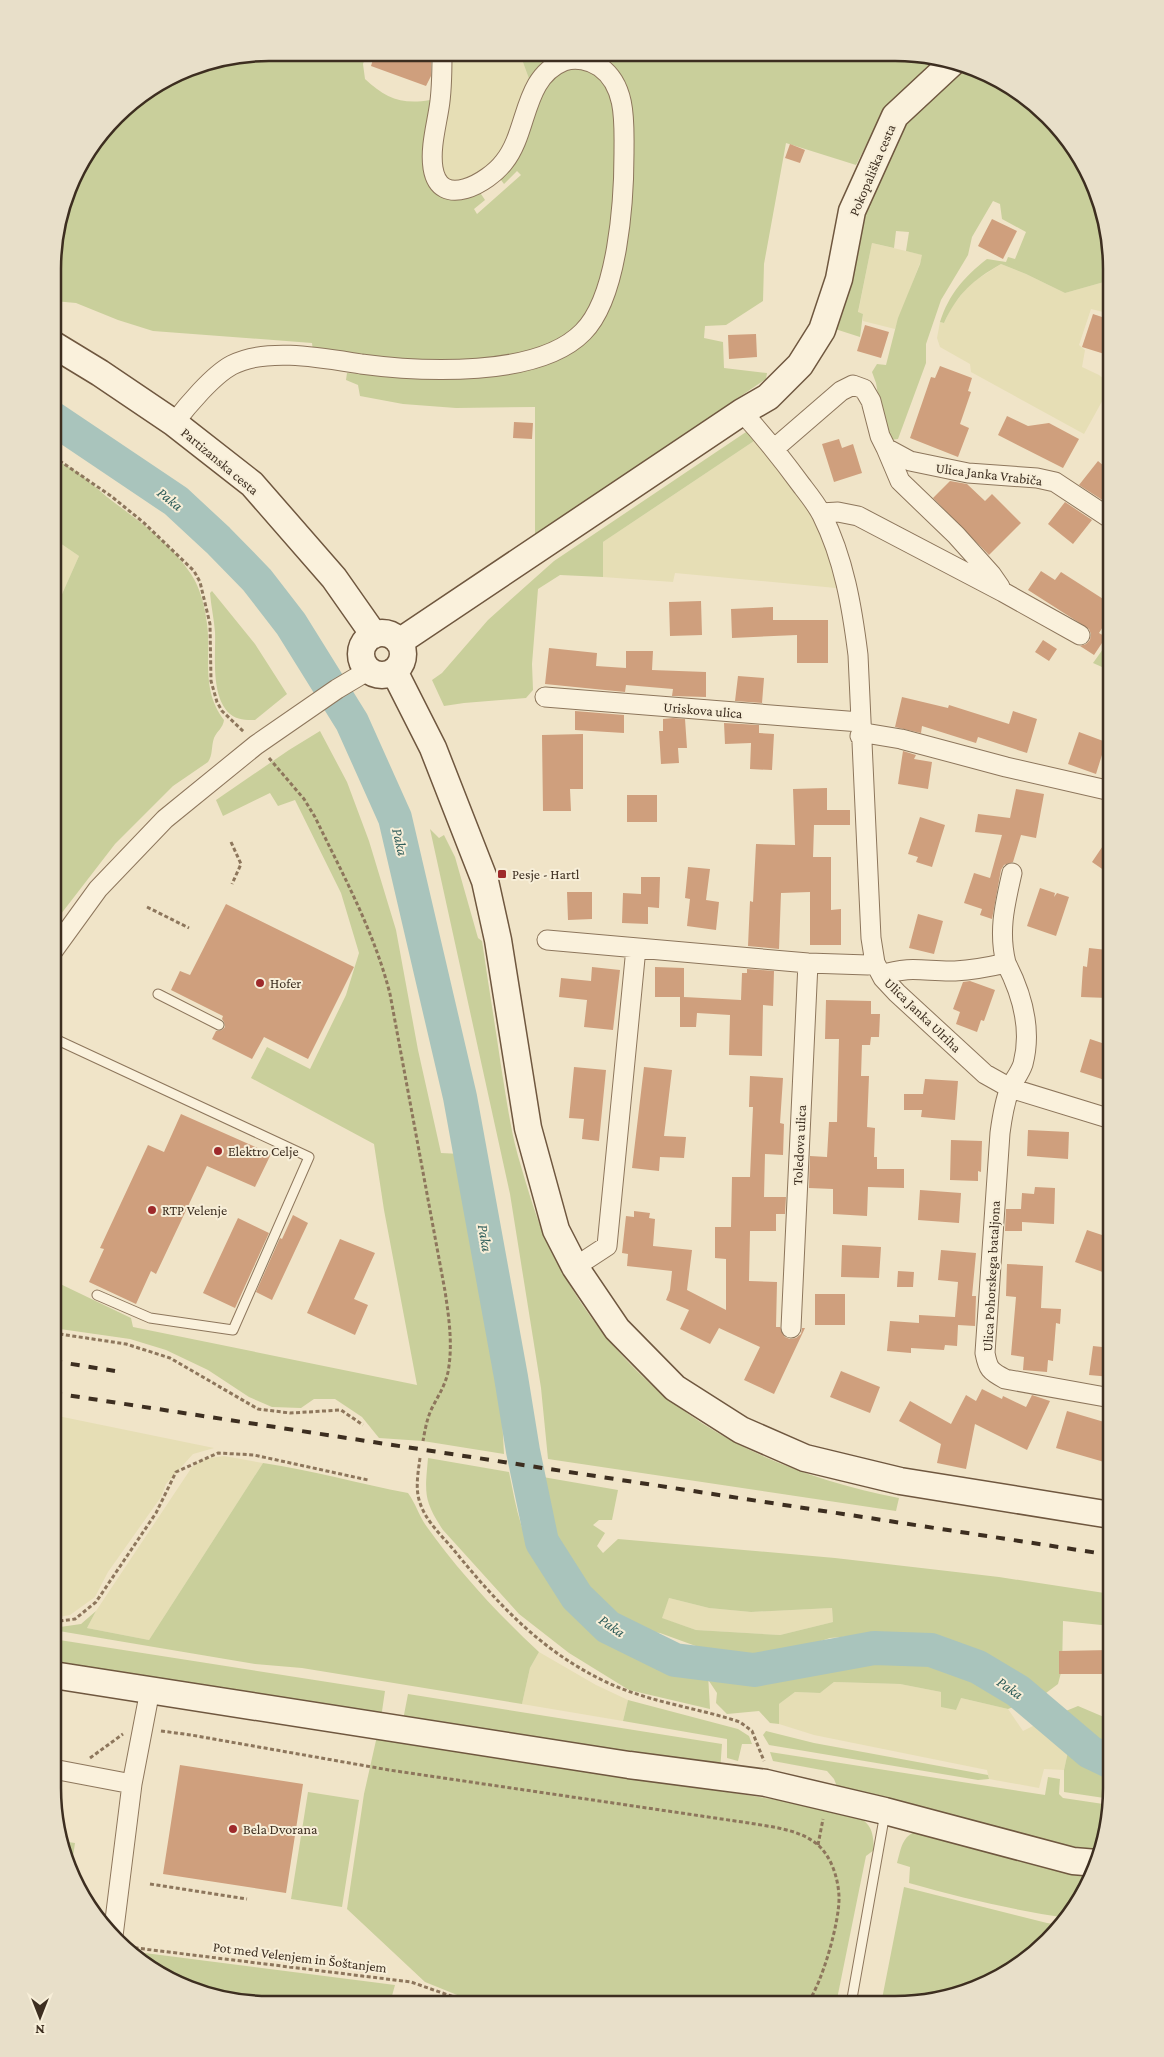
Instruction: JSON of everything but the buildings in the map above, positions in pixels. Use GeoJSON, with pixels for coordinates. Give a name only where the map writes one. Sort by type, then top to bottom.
{"type":"FeatureCollection","features":[{"type":"Feature","properties":{"kind":"street"},"geometry":{"type":"LineString","coordinates":[[442,61],[440,104],[432,166],[435,177],[443,187],[453,191],[464,190],[481,183],[505,161],[514,144],[528,102],[540,80],[556,65],[565,61]]}},
{"type":"Feature","properties":{"kind":"street"},"geometry":{"type":"LineString","coordinates":[[174,423],[191,401],[230,365],[257,356],[327,359],[394,368],[436,371],[470,369],[501,365],[554,353],[584,332],[595,316],[612,269],[624,194],[623,111],[618,89],[609,75],[598,66],[587,61]]}},
{"type":"Feature","properties":{"kind":"street","name":"Pokopališka cesta"},"geometry":{"type":"LineString","coordinates":[[399,642],[742,412],[768,397],[800,364],[822,330],[840,279],[852,210],[895,116],[947,68]]}},
{"type":"Feature","properties":{"kind":"street","name":"Partizanska cesta"},"geometry":{"type":"LineString","coordinates":[[61,349],[174,423],[252,484],[334,578],[374,635]]}},
{"type":"Feature","properties":{"kind":"street"},"geometry":{"type":"LineString","coordinates":[[775,448],[841,390],[854,385],[864,389],[872,401],[880,436],[900,481],[956,535],[991,574],[1003,592]]}},
{"type":"Feature","properties":{"kind":"street"},"geometry":{"type":"LineString","coordinates":[[742,412],[775,448],[821,513],[835,546],[852,612],[858,655],[871,938],[878,969],[908,968],[955,971],[987,968],[1006,963]]}},
{"type":"Feature","properties":{"kind":"street","name":"Ulica Janka Vrabiča"},"geometry":{"type":"LineString","coordinates":[[886,448],[910,462],[929,466],[968,473],[1037,478],[1055,482],[1103,514]]}},
{"type":"Feature","properties":{"kind":"street"},"geometry":{"type":"LineString","coordinates":[[821,513],[838,512],[858,516],[1003,592],[1080,635]]}},
{"type":"Feature","properties":{"kind":"street"},"geometry":{"type":"LineString","coordinates":[[61,941],[98,889],[165,819],[256,745],[358,676],[364,665],[361,651],[368,638],[374,635],[388,634],[399,642],[403,654],[398,667],[394,671],[382,675],[358,676]]}},
{"type":"Feature","properties":{"kind":"street"},"geometry":{"type":"LineString","coordinates":[[394,671],[433,748],[485,881],[498,940],[528,1128],[556,1230],[575,1267],[617,1329],[675,1388],[742,1430],[805,1458],[900,1481],[1103,1514]]}},
{"type":"Feature","properties":{"kind":"street","name":"Uriskova ulica"},"geometry":{"type":"LineString","coordinates":[[546,697],[860,729],[872,734],[901,739],[1006,767],[1103,789]]}},
{"type":"Feature","properties":{"kind":"street","name":"Ulica Pohorskega bataljona"},"geometry":{"type":"LineString","coordinates":[[1012,873],[1002,915],[1002,946],[1006,963],[1020,998],[1025,1018],[1026,1036],[1022,1066],[1010,1088],[1004,1106],[1000,1134],[985,1352],[988,1367],[995,1374],[1005,1379],[1103,1397]]}},
{"type":"Feature","properties":{"kind":"street","name":"Ulica Janka Ulriha"},"geometry":{"type":"LineString","coordinates":[[546,940],[808,963],[868,965],[878,969],[897,994],[985,1074],[1010,1088],[1103,1117]]}},
{"type":"Feature","properties":{"kind":"street"},"geometry":{"type":"LineString","coordinates":[[575,1267],[607,1246],[636,948]]}},
{"type":"Feature","properties":{"kind":"street","name":"Toledova ulica"},"geometry":{"type":"LineString","coordinates":[[792,1328],[808,963]]}},
{"type":"Feature","properties":{"kind":"street"},"geometry":{"type":"LineString","coordinates":[[61,1676],[629,1765],[766,1783],[885,1811],[1031,1851],[1073,1861],[1089,1862]]}},
{"type":"Feature","properties":{"kind":"street"},"geometry":{"type":"LineString","coordinates":[[114,1926],[132,1784],[150,1690]]}},
{"type":"Feature","properties":{"kind":"street"},"geometry":{"type":"LineString","coordinates":[[61,1771],[132,1784]]}},
{"type":"Feature","properties":{"kind":"lane"},"geometry":{"type":"LineString","coordinates":[[158,994],[219,1025]]}},
{"type":"Feature","properties":{"kind":"lane"},"geometry":{"type":"LineString","coordinates":[[61,1042],[309,1157],[233,1330],[150,1318],[97,1295]]}},
{"type":"Feature","properties":{"kind":"lane"},"geometry":{"type":"LineString","coordinates":[[852,1996],[885,1811]]}},
{"type":"Feature","properties":{"kind":"path"},"geometry":{"type":"LineString","coordinates":[[61,462],[111,496],[143,522],[194,570],[200,582],[210,624],[211,682],[222,711],[237,724]]}},
{"type":"Feature","properties":{"kind":"path"},"geometry":{"type":"LineString","coordinates":[[269,758],[304,799],[315,817],[372,935],[390,994],[435,1235],[449,1323],[450,1349],[448,1373],[443,1388],[428,1418],[423,1441]]}},
{"type":"Feature","properties":{"kind":"path"},"geometry":{"type":"LineString","coordinates":[[232,842],[241,864],[232,884]]}},
{"type":"Feature","properties":{"kind":"path"},"geometry":{"type":"LineString","coordinates":[[147,907],[189,928]]}},
{"type":"Feature","properties":{"kind":"path"},"geometry":{"type":"LineString","coordinates":[[61,1334],[126,1344],[170,1358],[258,1409],[290,1413],[341,1410],[363,1425]]}},
{"type":"Feature","properties":{"kind":"path"},"geometry":{"type":"LineString","coordinates":[[61,1621],[75,1619],[96,1602],[156,1513],[176,1472],[218,1453],[254,1455],[368,1480]]}},
{"type":"Feature","properties":{"kind":"path"},"geometry":{"type":"LineString","coordinates":[[420,1458],[417,1491],[425,1515],[505,1609],[540,1642],[570,1663],[603,1681],[629,1692],[740,1722],[752,1731],[765,1764]]}},
{"type":"Feature","properties":{"kind":"path"},"geometry":{"type":"LineString","coordinates":[[82,1760],[89,1759],[117,1737],[136,1728],[191,1735],[389,1770],[771,1827],[805,1836],[818,1845],[828,1856],[836,1876],[839,1896],[836,1922],[825,1963],[812,1996]]}},
{"type":"Feature","properties":{"kind":"path"},"geometry":{"type":"LineString","coordinates":[[818,1845],[823,1818]]}},
{"type":"Feature","properties":{"kind":"path"},"geometry":{"type":"LineString","coordinates":[[150,1884],[247,1899]]}},
{"type":"Feature","properties":{"kind":"path","name":"Pot med Velenjem in Šoštanjem"},"geometry":{"type":"LineString","coordinates":[[138,1949],[411,1982],[451,1996]]}},
{"type":"Feature","properties":{"kind":"shaded area"},"geometry":{"type":"Polygon","coordinates":[[[447,61],[523,61],[532,87],[500,161],[468,185],[444,180],[438,140],[447,61]]]}},
{"type":"Feature","properties":{"kind":"shaded area"},"geometry":{"type":"Polygon","coordinates":[[[872,243],[923,255],[895,329],[863,321],[863,314],[858,313],[872,243]]]}},
{"type":"Feature","properties":{"kind":"shaded area"},"geometry":{"type":"Polygon","coordinates":[[[1001,264],[1065,293],[1103,282],[1103,312],[1091,309],[1079,345],[1085,350],[1082,367],[1103,378],[1103,400],[1084,434],[971,372],[970,364],[940,347],[937,338],[940,322],[944,323],[951,308],[965,290],[976,280],[1001,264]]]}},
{"type":"Feature","properties":{"kind":"shaded area"},"geometry":{"type":"Polygon","coordinates":[[[757,439],[788,474],[827,541],[839,583],[836,588],[675,573],[673,582],[603,577],[603,542],[757,439]]]}},
{"type":"Feature","properties":{"kind":"shaded area"},"geometry":{"type":"Polygon","coordinates":[[[61,544],[79,556],[61,596],[61,544]]]}},
{"type":"Feature","properties":{"kind":"shaded area"},"geometry":{"type":"Polygon","coordinates":[[[61,1417],[214,1448],[193,1454],[166,1484],[161,1497],[108,1572],[95,1597],[70,1615],[61,1617],[61,1417]]]}},
{"type":"Feature","properties":{"kind":"shaded area"},"geometry":{"type":"Polygon","coordinates":[[[224,1456],[263,1463],[149,1640],[87,1628],[96,1611],[192,1467],[204,1459],[224,1456]]]}},
{"type":"Feature","properties":{"kind":"shaded area"},"geometry":{"type":"Polygon","coordinates":[[[669,1598],[709,1608],[751,1612],[832,1608],[833,1622],[780,1635],[696,1630],[661,1618],[669,1598]]]}},
{"type":"Feature","properties":{"kind":"shaded area"},"geometry":{"type":"Polygon","coordinates":[[[539,1652],[596,1685],[628,1700],[623,1721],[522,1704],[530,1668],[539,1652]]]}},
{"type":"Feature","properties":{"kind":"shaded area"},"geometry":{"type":"Polygon","coordinates":[[[834,1682],[900,1684],[941,1692],[941,1707],[961,1698],[1008,1709],[1023,1731],[1041,1722],[1069,1747],[1064,1770],[1044,1769],[1039,1788],[989,1779],[987,1770],[814,1735],[779,1724],[779,1704],[795,1692],[820,1693],[834,1682]]]}},
{"type":"Feature","properties":{"kind":"green space"},"geometry":{"type":"Polygon","coordinates":[[[270,61],[364,61],[365,79],[380,91],[402,101],[430,100],[437,104],[427,172],[479,191],[485,200],[474,209],[477,214],[521,175],[517,171],[504,184],[498,176],[539,90],[569,63],[607,78],[621,144],[604,283],[578,333],[504,360],[314,360],[312,343],[153,331],[118,320],[76,303],[61,302],[63,242],[72,203],[89,165],[113,132],[132,113],[165,89],[190,77],[216,68],[242,63],[270,61]]]}},
{"type":"Feature","properties":{"kind":"green space"},"geometry":{"type":"Polygon","coordinates":[[[523,61],[578,61],[532,87],[523,61]]]}},
{"type":"Feature","properties":{"kind":"green space"},"geometry":{"type":"Polygon","coordinates":[[[594,61],[894,61],[932,64],[880,118],[856,165],[786,143],[764,264],[763,301],[726,325],[705,326],[704,338],[723,342],[724,368],[767,373],[766,379],[535,539],[535,407],[456,408],[403,404],[360,396],[358,385],[346,380],[347,373],[430,378],[558,357],[606,304],[625,94],[594,61]]]}},
{"type":"Feature","properties":{"kind":"green space"},"geometry":{"type":"Polygon","coordinates":[[[953,70],[987,83],[1010,96],[1032,113],[1051,132],[1068,154],[1081,177],[1092,203],[1099,229],[1103,282],[1065,293],[1001,264],[967,288],[955,303],[944,323],[940,322],[948,303],[958,287],[964,279],[987,259],[1006,262],[1008,257],[1015,259],[1026,232],[1002,219],[1000,204],[993,201],[972,237],[968,255],[941,300],[926,344],[926,363],[898,439],[891,440],[885,435],[876,383],[872,372],[877,364],[886,365],[898,318],[920,264],[922,255],[906,251],[909,232],[896,231],[894,248],[872,243],[858,312],[863,314],[860,337],[832,328],[868,201],[891,140],[953,70]]]}},
{"type":"Feature","properties":{"kind":"green space"},"geometry":{"type":"Polygon","coordinates":[[[749,430],[757,439],[603,542],[603,577],[560,575],[538,589],[532,664],[533,690],[526,698],[444,706],[432,680],[442,673],[488,620],[554,561],[749,430]]]}},
{"type":"Feature","properties":{"kind":"green space"},"geometry":{"type":"Polygon","coordinates":[[[61,463],[78,473],[163,541],[183,562],[191,574],[199,589],[205,612],[208,631],[209,683],[216,708],[224,720],[214,738],[211,757],[208,762],[173,786],[115,844],[61,914],[61,596],[79,556],[61,544],[61,463]]]}},
{"type":"Feature","properties":{"kind":"green space"},"geometry":{"type":"Polygon","coordinates":[[[212,591],[255,644],[287,694],[255,720],[233,716],[219,697],[215,675],[215,632],[210,593],[212,591]]]}},
{"type":"Feature","properties":{"kind":"green space"},"geometry":{"type":"Polygon","coordinates":[[[1103,649],[1103,667],[1093,663],[1103,649]]]}},
{"type":"Feature","properties":{"kind":"green space"},"geometry":{"type":"Polygon","coordinates":[[[320,731],[347,782],[369,841],[396,930],[418,1050],[441,1153],[461,1154],[501,1398],[504,1454],[423,1441],[379,1438],[362,1417],[335,1399],[314,1399],[301,1408],[272,1407],[249,1397],[208,1370],[166,1350],[130,1339],[61,1329],[61,1284],[131,1318],[133,1327],[417,1385],[384,1210],[374,1144],[251,1078],[267,1047],[310,1069],[346,995],[359,953],[341,893],[295,800],[278,806],[270,793],[223,816],[216,800],[320,731]]]}},
{"type":"Feature","properties":{"kind":"green space"},"geometry":{"type":"Polygon","coordinates":[[[430,829],[439,838],[444,835],[455,857],[478,938],[482,941],[510,1123],[530,1195],[543,1233],[554,1257],[584,1307],[618,1351],[655,1388],[696,1420],[742,1446],[790,1467],[843,1485],[899,1498],[896,1511],[548,1459],[541,1388],[510,1194],[430,829]]]}},
{"type":"Feature","properties":{"kind":"green space"},"geometry":{"type":"Polygon","coordinates":[[[428,1458],[509,1472],[525,1536],[537,1560],[559,1591],[587,1622],[631,1655],[668,1669],[708,1674],[710,1709],[629,1690],[569,1653],[519,1614],[436,1520],[427,1496],[428,1458]]]}},
{"type":"Feature","properties":{"kind":"green space"},"geometry":{"type":"Polygon","coordinates":[[[263,1463],[300,1469],[408,1493],[424,1523],[466,1577],[494,1608],[539,1652],[530,1668],[522,1704],[302,1668],[255,1664],[61,1631],[61,1627],[81,1624],[96,1611],[87,1628],[149,1640],[263,1463]]]}},
{"type":"Feature","properties":{"kind":"green space"},"geometry":{"type":"Polygon","coordinates":[[[537,1476],[618,1490],[612,1520],[599,1520],[593,1525],[605,1533],[597,1546],[603,1553],[618,1539],[835,1558],[999,1577],[1103,1593],[1103,1625],[1063,1621],[1062,1669],[1058,1684],[1042,1696],[976,1652],[944,1641],[876,1634],[830,1638],[800,1648],[726,1657],[660,1633],[637,1630],[616,1618],[585,1589],[565,1560],[553,1533],[537,1476]],[[669,1598],[662,1618],[696,1630],[780,1635],[833,1622],[832,1608],[751,1612],[709,1608],[669,1598]]]}},
{"type":"Feature","properties":{"kind":"green space"},"geometry":{"type":"Polygon","coordinates":[[[61,1640],[385,1691],[381,1718],[61,1664],[61,1640]]]}},
{"type":"Feature","properties":{"kind":"green space"},"geometry":{"type":"Polygon","coordinates":[[[887,1656],[925,1658],[954,1666],[988,1683],[1021,1704],[1008,1709],[961,1698],[956,1710],[941,1707],[941,1692],[900,1684],[834,1682],[820,1693],[795,1692],[779,1704],[779,1724],[770,1723],[759,1711],[727,1714],[716,1703],[717,1693],[709,1681],[752,1683],[806,1676],[855,1660],[887,1656]]]}},
{"type":"Feature","properties":{"kind":"green space"},"geometry":{"type":"Polygon","coordinates":[[[408,1694],[722,1744],[720,1771],[403,1720],[408,1694]]]}},
{"type":"Feature","properties":{"kind":"green space"},"geometry":{"type":"Polygon","coordinates":[[[628,1700],[738,1729],[749,1736],[752,1744],[742,1744],[738,1761],[727,1758],[727,1739],[623,1721],[628,1700]]]}},
{"type":"Feature","properties":{"kind":"green space"},"geometry":{"type":"Polygon","coordinates":[[[1078,1706],[1103,1717],[1103,1747],[1087,1738],[1061,1713],[1078,1706]]]}},
{"type":"Feature","properties":{"kind":"green space"},"geometry":{"type":"Polygon","coordinates":[[[766,1731],[814,1743],[988,1775],[989,1779],[978,1780],[769,1745],[763,1735],[766,1731]]]}},
{"type":"Feature","properties":{"kind":"green space"},"geometry":{"type":"Polygon","coordinates":[[[377,1736],[853,1812],[864,1820],[870,1828],[874,1850],[866,1856],[838,1996],[460,1996],[425,1982],[347,1909],[364,1794],[377,1736]]]}},
{"type":"Feature","properties":{"kind":"green space"},"geometry":{"type":"Polygon","coordinates":[[[1069,1747],[1081,1758],[1103,1768],[1102,1798],[1064,1792],[1064,1770],[1069,1747]]]}},
{"type":"Feature","properties":{"kind":"green space"},"geometry":{"type":"Polygon","coordinates":[[[770,1752],[1045,1795],[1048,1777],[1060,1779],[1059,1794],[1063,1798],[1102,1804],[1099,1828],[1093,1851],[1031,1840],[964,1818],[898,1800],[838,1789],[834,1779],[827,1771],[773,1761],[770,1752]]]}},
{"type":"Feature","properties":{"kind":"green space"},"geometry":{"type":"Polygon","coordinates":[[[308,1792],[359,1800],[342,1907],[291,1899],[308,1792]]]}},
{"type":"Feature","properties":{"kind":"green space"},"geometry":{"type":"Polygon","coordinates":[[[918,1831],[1058,1871],[1084,1874],[1075,1892],[1058,1917],[948,1894],[909,1883],[910,1867],[897,1863],[905,1839],[918,1831]]]}},
{"type":"Feature","properties":{"kind":"green space"},"geometry":{"type":"Polygon","coordinates":[[[68,1842],[75,1843],[73,1857],[68,1842]]]}},
{"type":"Feature","properties":{"kind":"green space"},"geometry":{"type":"Polygon","coordinates":[[[904,1887],[1052,1924],[1032,1944],[1010,1961],[974,1980],[935,1992],[883,1996],[904,1887]]]}},
{"type":"Feature","properties":{"kind":"green space"},"geometry":{"type":"Polygon","coordinates":[[[143,1953],[395,1985],[392,1996],[270,1996],[242,1994],[216,1989],[190,1980],[165,1968],[143,1953]]]}},
{"type":"Feature","properties":{"kind":"waterway","name":"Paka"},"geometry":{"type":"LineString","coordinates":[[61,424],[176,501],[257,580],[291,624],[352,722],[395,818],[460,1097],[523,1451],[542,1542],[577,1597],[608,1627],[675,1660],[754,1670],[874,1648],[931,1650],[978,1667],[1018,1691],[1090,1752],[1103,1758]]}},
{"type":"Feature","properties":{"kind":"railway"},"geometry":{"type":"LineString","coordinates":[[61,1362],[115,1371]]}},
{"type":"Feature","properties":{"kind":"railway"},"geometry":{"type":"LineString","coordinates":[[61,1394],[1103,1554]]}},
{"type":"Feature","properties":{"kind":"place","name":"Pesje - Hartl"},"geometry":{"type":"Point","coordinates":[502,874]}},
{"type":"Feature","properties":{"kind":"place","name":"Hofer"},"geometry":{"type":"Point","coordinates":[260,983]}},
{"type":"Feature","properties":{"kind":"place","name":"Elektro Celje"},"geometry":{"type":"Point","coordinates":[218,1151]}},
{"type":"Feature","properties":{"kind":"place","name":"RTP Velenje"},"geometry":{"type":"Point","coordinates":[152,1210]}},
{"type":"Feature","properties":{"kind":"place","name":"Bela Dvorana"},"geometry":{"type":"Point","coordinates":[233,1829]}}]}
